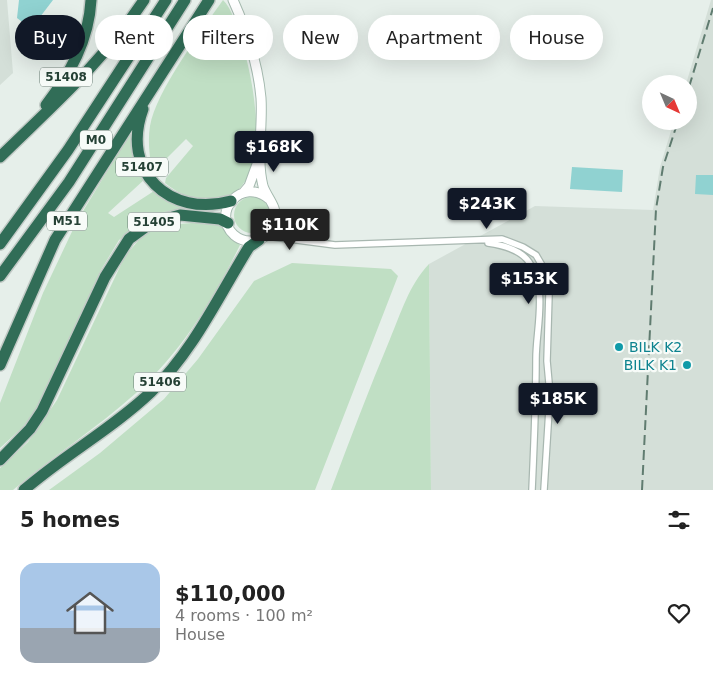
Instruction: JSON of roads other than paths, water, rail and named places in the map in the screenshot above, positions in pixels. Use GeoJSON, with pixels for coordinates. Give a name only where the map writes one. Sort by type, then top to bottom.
{"type":"FeatureCollection","features":[{"type":"Feature","properties":{"kind":"highway","name":"51408"},"geometry":{"type":"LineString","coordinates":[[24,134],[65,78],[77,56],[92,0]]}},
{"type":"Feature","properties":{"kind":"highway"},"geometry":{"type":"LineString","coordinates":[[0,157],[102,58],[120,36],[144,0]]}},
{"type":"Feature","properties":{"kind":"highway","name":"M0"},"geometry":{"type":"LineString","coordinates":[[0,244],[68,150],[166,0]]}},
{"type":"Feature","properties":{"kind":"highway","name":"M0"},"geometry":{"type":"LineString","coordinates":[[0,276],[69,182],[185,0]]}},
{"type":"Feature","properties":{"kind":"highway"},"geometry":{"type":"LineString","coordinates":[[152,86],[209,0]]}},
{"type":"Feature","properties":{"kind":"highway","name":"51407"},"geometry":{"type":"LineString","coordinates":[[152,86],[138,122],[136,144],[145,174],[160,190],[173,198],[211,205],[231,201]]}},
{"type":"Feature","properties":{"kind":"highway","name":"M51"},"geometry":{"type":"LineString","coordinates":[[0,365],[55,240],[152,86]]}},
{"type":"Feature","properties":{"kind":"highway","name":"51405"},"geometry":{"type":"LineString","coordinates":[[0,460],[30,429],[46,406],[105,277],[129,239],[151,223],[186,215],[220,219],[228,223]]}},
{"type":"Feature","properties":{"kind":"highway","name":"51406"},"geometry":{"type":"LineString","coordinates":[[24,490],[150,392],[172,369],[200,330],[249,247],[262,238]]}},
{"type":"Feature","properties":{"kind":"street"},"geometry":{"type":"LineString","coordinates":[[233,0],[244,24],[254,60],[261,98],[263,185],[274,207],[276,218],[284,229],[316,243]]}},
{"type":"Feature","properties":{"kind":"street"},"geometry":{"type":"LineString","coordinates":[[261,151],[249,186],[243,193],[231,201],[227,211],[231,232],[239,238],[252,241],[262,238],[362,245],[502,239],[523,247],[536,255],[547,274],[550,294],[547,361],[550,394],[544,490]]}},
{"type":"Feature","properties":{"kind":"street"},"geometry":{"type":"LineString","coordinates":[[243,193],[256,192],[269,199]]}},
{"type":"Feature","properties":{"kind":"street","name":"51406"},"geometry":{"type":"LineString","coordinates":[[262,238],[273,228],[276,218]]}},
{"type":"Feature","properties":{"kind":"street"},"geometry":{"type":"LineString","coordinates":[[474,241],[500,244],[518,252],[528,261],[537,279],[540,295],[532,490]]}},
{"type":"Feature","properties":{"kind":"water"},"geometry":{"type":"Polygon","coordinates":[[[19,0],[53,0],[42,15],[17,15],[19,0]]]}},
{"type":"Feature","properties":{"kind":"water"},"geometry":{"type":"Polygon","coordinates":[[[572,167],[623,170],[622,192],[570,189],[572,167]]]}},
{"type":"Feature","properties":{"kind":"water"},"geometry":{"type":"Polygon","coordinates":[[[696,175],[713,175],[713,195],[695,194],[696,175]]]}},
{"type":"Feature","properties":{"kind":"railway"},"geometry":{"type":"LineString","coordinates":[[693,75],[713,8]]}},
{"type":"Feature","properties":{"kind":"railway"},"geometry":{"type":"LineString","coordinates":[[642,490],[656,209],[663,167],[675,130]]}},
{"type":"Feature","properties":{"kind":"place","name":"BILK K2"},"geometry":{"type":"Point","coordinates":[619,347]}},
{"type":"Feature","properties":{"kind":"place","name":"BILK K1"},"geometry":{"type":"Point","coordinates":[687,365]}}]}
